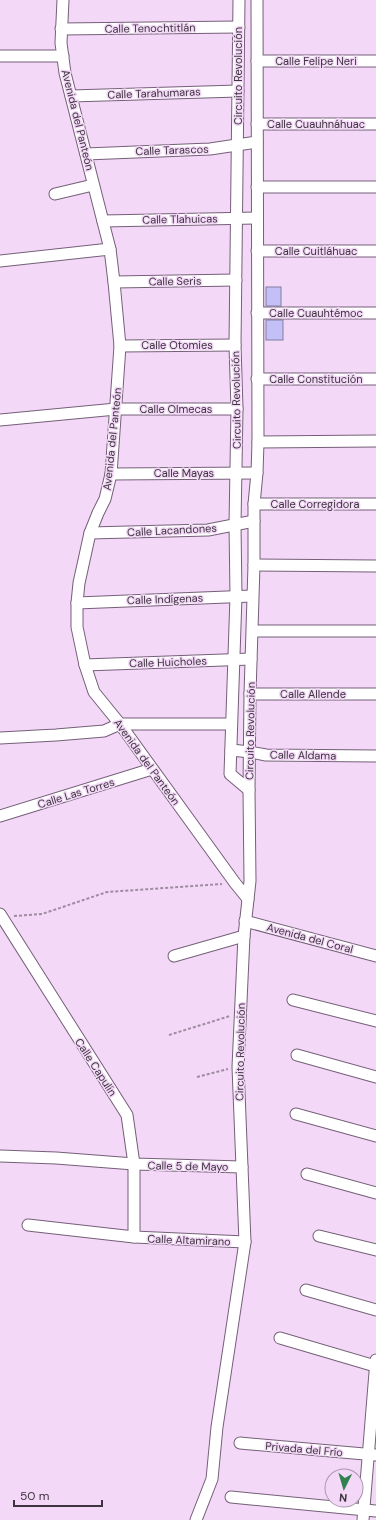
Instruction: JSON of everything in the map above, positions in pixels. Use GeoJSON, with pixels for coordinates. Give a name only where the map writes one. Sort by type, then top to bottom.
{"type":"FeatureCollection","features":[{"type":"Feature","properties":{"kind":"street","name":"Avenida del Panteón"},"geometry":{"type":"LineString","coordinates":[[63,0],[61,29],[63,56],[71,96],[110,249],[120,346],[116,409],[110,474],[106,499],[98,513],[90,533],[79,583],[77,603],[78,628],[85,665],[94,692],[120,724],[248,899]]}},
{"type":"Feature","properties":{"kind":"street","name":"Circuito Revolución"},"geometry":{"type":"LineString","coordinates":[[239,0],[235,345],[236,596],[230,774],[249,790]]}},
{"type":"Feature","properties":{"kind":"street","name":"Circuito Revolución"},"geometry":{"type":"LineString","coordinates":[[196,1520],[212,1479],[217,1427],[245,1242],[238,1067],[244,936],[250,881],[250,694],[253,631],[252,596],[254,565],[254,504],[258,442],[257,0]]}},
{"type":"Feature","properties":{"kind":"street","name":"Calle Tenochtitlán"},"geometry":{"type":"LineString","coordinates":[[61,29],[239,27]]}},
{"type":"Feature","properties":{"kind":"street"},"geometry":{"type":"LineString","coordinates":[[0,56],[63,56]]}},
{"type":"Feature","properties":{"kind":"street","name":"Calle Felipe Neri"},"geometry":{"type":"LineString","coordinates":[[257,61],[376,61]]}},
{"type":"Feature","properties":{"kind":"street","name":"Calle Tarahumaras"},"geometry":{"type":"LineString","coordinates":[[71,96],[238,91]]}},
{"type":"Feature","properties":{"kind":"street","name":"Calle Cuauhnáhuac"},"geometry":{"type":"LineString","coordinates":[[257,124],[376,124]]}},
{"type":"Feature","properties":{"kind":"street","name":"Calle Tarascos"},"geometry":{"type":"LineString","coordinates":[[86,154],[210,149],[257,142]]}},
{"type":"Feature","properties":{"kind":"street"},"geometry":{"type":"LineString","coordinates":[[55,194],[93,185]]}},
{"type":"Feature","properties":{"kind":"street"},"geometry":{"type":"LineString","coordinates":[[257,187],[376,187]]}},
{"type":"Feature","properties":{"kind":"street","name":"Calle Tlahuicas"},"geometry":{"type":"LineString","coordinates":[[103,221],[257,218]]}},
{"type":"Feature","properties":{"kind":"street"},"geometry":{"type":"LineString","coordinates":[[0,261],[110,249]]}},
{"type":"Feature","properties":{"kind":"street","name":"Calle Cuitláhuac"},"geometry":{"type":"LineString","coordinates":[[257,250],[376,251]]}},
{"type":"Feature","properties":{"kind":"street","name":"Calle Seris"},"geometry":{"type":"LineString","coordinates":[[114,282],[236,280]]}},
{"type":"Feature","properties":{"kind":"street","name":"Calle Cuauhtémoc"},"geometry":{"type":"LineString","coordinates":[[257,313],[376,313]]}},
{"type":"Feature","properties":{"kind":"street","name":"Calle Otomies"},"geometry":{"type":"LineString","coordinates":[[120,346],[235,345]]}},
{"type":"Feature","properties":{"kind":"street","name":"Calle Constitución"},"geometry":{"type":"LineString","coordinates":[[257,380],[376,379]]}},
{"type":"Feature","properties":{"kind":"street","name":"Calle Olmecas"},"geometry":{"type":"LineString","coordinates":[[0,420],[116,409],[236,409]]}},
{"type":"Feature","properties":{"kind":"street"},"geometry":{"type":"LineString","coordinates":[[258,442],[376,441]]}},
{"type":"Feature","properties":{"kind":"street","name":"Calle Mayas"},"geometry":{"type":"LineString","coordinates":[[110,474],[257,473]]}},
{"type":"Feature","properties":{"kind":"street","name":"Calle Corregidora"},"geometry":{"type":"LineString","coordinates":[[254,504],[376,504]]}},
{"type":"Feature","properties":{"kind":"street","name":"Calle Lacandones"},"geometry":{"type":"LineString","coordinates":[[90,533],[208,530],[254,521]]}},
{"type":"Feature","properties":{"kind":"street"},"geometry":{"type":"LineString","coordinates":[[254,565],[376,566]]}},
{"type":"Feature","properties":{"kind":"street","name":"Calle Indígenas"},"geometry":{"type":"LineString","coordinates":[[77,603],[252,596]]}},
{"type":"Feature","properties":{"kind":"street"},"geometry":{"type":"LineString","coordinates":[[253,631],[376,632]]}},
{"type":"Feature","properties":{"kind":"street","name":"Calle Huicholes"},"geometry":{"type":"LineString","coordinates":[[85,665],[251,659]]}},
{"type":"Feature","properties":{"kind":"street","name":"Calle Allende"},"geometry":{"type":"LineString","coordinates":[[250,694],[376,694]]}},
{"type":"Feature","properties":{"kind":"street"},"geometry":{"type":"LineString","coordinates":[[0,738],[104,731],[120,724],[231,724]]}},
{"type":"Feature","properties":{"kind":"street","name":"Calle Aldama"},"geometry":{"type":"LineString","coordinates":[[231,750],[266,755],[376,756]]}},
{"type":"Feature","properties":{"kind":"street","name":"Calle Las Torres"},"geometry":{"type":"LineString","coordinates":[[0,816],[152,769]]}},
{"type":"Feature","properties":{"kind":"street","name":"Calle Capulín"},"geometry":{"type":"LineString","coordinates":[[1,916],[127,1115],[134,1164],[134,1237]]}},
{"type":"Feature","properties":{"kind":"street","name":"Avenida del Coral"},"geometry":{"type":"LineString","coordinates":[[245,921],[376,956]]}},
{"type":"Feature","properties":{"kind":"street"},"geometry":{"type":"LineString","coordinates":[[174,956],[244,936]]}},
{"type":"Feature","properties":{"kind":"street"},"geometry":{"type":"LineString","coordinates":[[293,1000],[376,1021]]}},
{"type":"Feature","properties":{"kind":"street"},"geometry":{"type":"LineString","coordinates":[[297,1055],[376,1077]]}},
{"type":"Feature","properties":{"kind":"street"},"geometry":{"type":"LineString","coordinates":[[296,1114],[376,1136]]}},
{"type":"Feature","properties":{"kind":"street","name":"Calle 5 de Mayo"},"geometry":{"type":"LineString","coordinates":[[0,1156],[56,1158],[134,1164],[242,1167]]}},
{"type":"Feature","properties":{"kind":"street"},"geometry":{"type":"LineString","coordinates":[[306,1174],[376,1193]]}},
{"type":"Feature","properties":{"kind":"street","name":"Calle Altamirano"},"geometry":{"type":"LineString","coordinates":[[28,1225],[134,1237],[245,1242]]}},
{"type":"Feature","properties":{"kind":"street"},"geometry":{"type":"LineString","coordinates":[[319,1236],[376,1250]]}},
{"type":"Feature","properties":{"kind":"street"},"geometry":{"type":"LineString","coordinates":[[306,1290],[376,1310]]}},
{"type":"Feature","properties":{"kind":"street"},"geometry":{"type":"LineString","coordinates":[[280,1338],[375,1363],[372,1455],[363,1515]]}},
{"type":"Feature","properties":{"kind":"street","name":"Privada del Frío"},"geometry":{"type":"LineString","coordinates":[[240,1443],[372,1455]]}},
{"type":"Feature","properties":{"kind":"street"},"geometry":{"type":"LineString","coordinates":[[231,1497],[363,1515],[376,1511]]}},
{"type":"Feature","properties":{"kind":"path"},"geometry":{"type":"LineString","coordinates":[[1,916],[42,914],[107,892],[235,883]]}},
{"type":"Feature","properties":{"kind":"path"},"geometry":{"type":"LineString","coordinates":[[169,1035],[240,1013]]}},
{"type":"Feature","properties":{"kind":"path"},"geometry":{"type":"LineString","coordinates":[[197,1077],[238,1067]]}},
{"type":"Feature","properties":{"kind":"building"},"geometry":{"type":"Polygon","coordinates":[[[266,287],[281,287],[281,306],[266,306],[266,287]]]}},
{"type":"Feature","properties":{"kind":"building"},"geometry":{"type":"Polygon","coordinates":[[[266,320],[283,320],[283,340],[266,340],[266,320]]]}}]}
